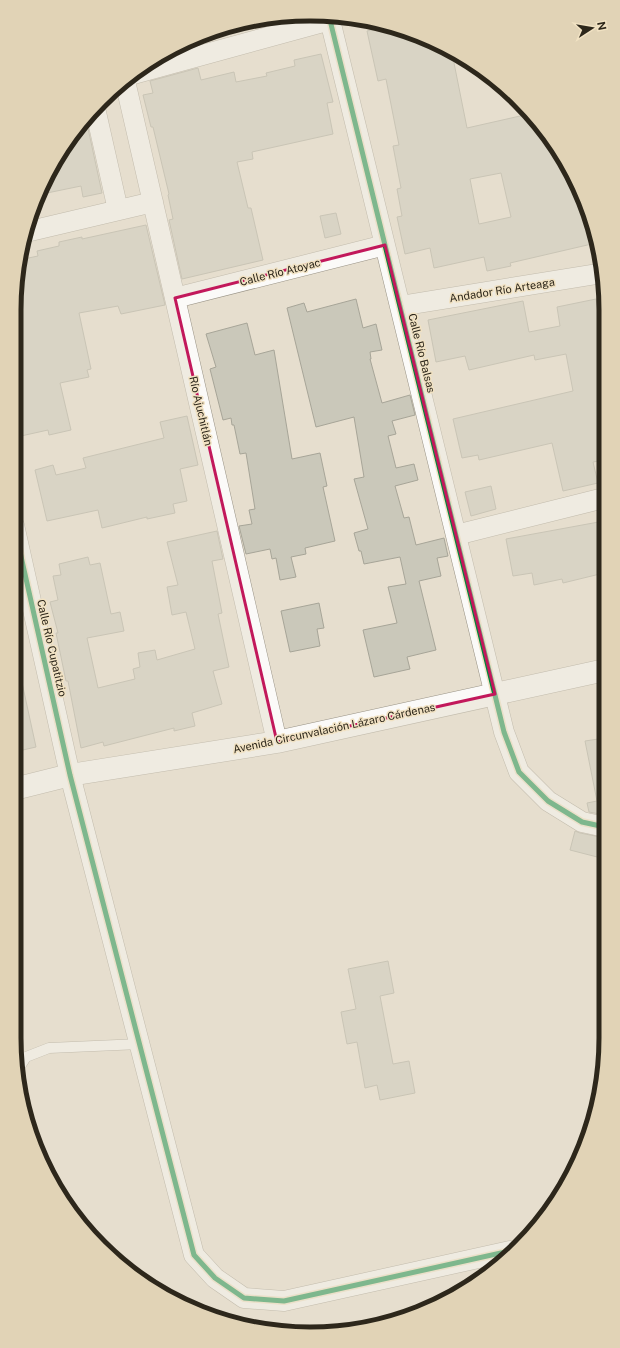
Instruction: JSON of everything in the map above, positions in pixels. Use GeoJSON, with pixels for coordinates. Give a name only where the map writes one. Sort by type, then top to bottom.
{"type":"FeatureCollection","features":[{"type":"Feature","properties":{"kind":"street"},"geometry":{"type":"LineString","coordinates":[[151,69],[317,21]]}},
{"type":"Feature","properties":{"kind":"street","name":"Calle Río Balsas"},"geometry":{"type":"LineString","coordinates":[[330,22],[504,732],[519,772],[548,801],[582,822],[599,826]]}},
{"type":"Feature","properties":{"kind":"street","name":"Río Ajuchitlán"},"geometry":{"type":"LineString","coordinates":[[126,87],[277,742]]}},
{"type":"Feature","properties":{"kind":"street"},"geometry":{"type":"LineString","coordinates":[[97,115],[118,210]]}},
{"type":"Feature","properties":{"kind":"street"},"geometry":{"type":"LineString","coordinates":[[32,231],[153,202]]}},
{"type":"Feature","properties":{"kind":"street","name":"Calle Río Atoyac"},"geometry":{"type":"LineString","coordinates":[[175,298],[385,245]]}},
{"type":"Feature","properties":{"kind":"street","name":"Andador Río Arteaga"},"geometry":{"type":"LineString","coordinates":[[400,306],[597,275]]}},
{"type":"Feature","properties":{"kind":"street"},"geometry":{"type":"LineString","coordinates":[[456,535],[599,499]]}},
{"type":"Feature","properties":{"kind":"street","name":"Calle Río Cupatitzio"},"geometry":{"type":"LineString","coordinates":[[21,557],[70,775],[194,1255],[215,1278],[244,1298],[284,1301],[504,1252]]}},
{"type":"Feature","properties":{"kind":"street","name":"Avenida Circunvalación Lázaro Cárdenas"},"geometry":{"type":"LineString","coordinates":[[21,786],[70,775],[277,742],[599,671]]}},
{"type":"Feature","properties":{"kind":"lane"},"geometry":{"type":"LineString","coordinates":[[22,1063],[26,1057],[49,1048],[140,1044]]}},
{"type":"Feature","properties":{"kind":"highlighted area"},"geometry":{"type":"Polygon","coordinates":[[[385,245],[495,694],[277,742],[175,298],[385,245]]]}},
{"type":"Feature","properties":{"kind":"building"},"geometry":{"type":"Polygon","coordinates":[[[376,29],[403,36],[421,43],[453,60],[467,128],[523,115],[550,149],[569,182],[584,217],[591,244],[510,263],[511,266],[487,271],[484,257],[434,268],[430,248],[405,254],[397,217],[402,216],[397,189],[401,188],[393,146],[399,145],[386,79],[378,81],[367,31],[376,29]],[[501,173],[470,179],[479,224],[511,217],[501,173]]]}},
{"type":"Feature","properties":{"kind":"building"},"geometry":{"type":"Polygon","coordinates":[[[321,54],[333,102],[327,103],[333,134],[252,152],[253,159],[237,162],[248,208],[251,208],[263,260],[182,279],[169,220],[173,219],[169,194],[153,127],[151,127],[143,95],[153,93],[150,81],[198,68],[201,80],[234,72],[236,82],[267,76],[266,73],[295,66],[294,60],[321,54]]]}},
{"type":"Feature","properties":{"kind":"building"},"geometry":{"type":"Polygon","coordinates":[[[87,126],[102,193],[83,197],[81,186],[47,193],[60,165],[87,126]]]}},
{"type":"Feature","properties":{"kind":"building"},"geometry":{"type":"Polygon","coordinates":[[[336,213],[341,234],[325,238],[320,216],[336,213]]]}},
{"type":"Feature","properties":{"kind":"building"},"geometry":{"type":"Polygon","coordinates":[[[146,225],[165,305],[121,314],[118,306],[79,313],[91,369],[87,370],[89,377],[60,383],[71,430],[49,435],[48,430],[21,436],[21,310],[23,272],[26,259],[38,256],[37,251],[59,246],[59,242],[82,237],[82,239],[146,225]]]}},
{"type":"Feature","properties":{"kind":"building"},"geometry":{"type":"Polygon","coordinates":[[[356,299],[363,328],[376,324],[382,350],[370,352],[370,359],[382,403],[410,395],[415,415],[392,421],[396,434],[388,436],[396,468],[414,464],[418,480],[395,486],[404,518],[409,517],[416,545],[444,538],[448,556],[437,558],[441,576],[419,581],[436,650],[407,657],[410,669],[374,677],[363,630],[397,623],[388,587],[406,584],[400,557],[364,564],[354,533],[368,529],[354,479],[364,477],[354,417],[316,427],[287,308],[304,303],[307,312],[356,299]]]}},
{"type":"Feature","properties":{"kind":"building"},"geometry":{"type":"Polygon","coordinates":[[[596,299],[599,311],[599,461],[593,462],[598,483],[563,491],[552,443],[479,460],[478,455],[462,458],[453,419],[573,391],[566,354],[535,360],[534,355],[469,370],[465,356],[436,362],[428,320],[523,301],[529,332],[560,326],[557,307],[596,299]]]}},
{"type":"Feature","properties":{"kind":"building"},"geometry":{"type":"Polygon","coordinates":[[[247,323],[255,355],[274,350],[292,459],[320,453],[327,486],[323,487],[335,541],[305,548],[306,554],[291,557],[296,577],[280,580],[276,558],[272,559],[270,549],[246,554],[239,526],[252,524],[249,510],[255,509],[246,453],[240,454],[234,425],[232,425],[231,418],[223,420],[210,369],[216,367],[206,334],[247,323]]]}},
{"type":"Feature","properties":{"kind":"building"},"geometry":{"type":"Polygon","coordinates":[[[187,416],[198,465],[180,469],[187,501],[173,504],[175,513],[147,519],[147,517],[102,528],[98,510],[47,521],[35,470],[53,465],[56,475],[86,468],[83,458],[164,438],[160,422],[187,416]]]}},
{"type":"Feature","properties":{"kind":"building"},"geometry":{"type":"Polygon","coordinates":[[[491,486],[496,509],[471,516],[465,492],[491,486]]]}},
{"type":"Feature","properties":{"kind":"building"},"geometry":{"type":"Polygon","coordinates":[[[599,522],[599,574],[563,583],[562,579],[534,585],[532,573],[513,576],[506,539],[599,522]]]}},
{"type":"Feature","properties":{"kind":"building"},"geometry":{"type":"Polygon","coordinates":[[[217,531],[223,559],[212,561],[222,613],[218,614],[229,667],[213,671],[222,704],[192,713],[195,726],[174,731],[174,728],[104,746],[103,742],[81,748],[68,681],[66,681],[56,633],[58,633],[50,602],[58,600],[53,576],[61,575],[59,564],[88,557],[90,565],[100,563],[111,614],[120,612],[124,631],[87,638],[98,688],[135,679],[133,669],[140,667],[138,653],[155,650],[157,660],[195,649],[186,612],[172,615],[167,587],[178,585],[167,542],[217,531]]]}},
{"type":"Feature","properties":{"kind":"building"},"geometry":{"type":"Polygon","coordinates":[[[319,603],[324,628],[317,629],[320,646],[290,652],[281,611],[319,603]]]}},
{"type":"Feature","properties":{"kind":"building"},"geometry":{"type":"Polygon","coordinates":[[[21,678],[36,747],[21,750],[21,678]]]}},
{"type":"Feature","properties":{"kind":"building"},"geometry":{"type":"Polygon","coordinates":[[[599,739],[599,814],[589,812],[587,803],[597,801],[585,741],[599,739]]]}},
{"type":"Feature","properties":{"kind":"building"},"geometry":{"type":"Polygon","coordinates":[[[575,831],[599,837],[599,857],[570,850],[575,831]]]}},
{"type":"Feature","properties":{"kind":"building"},"geometry":{"type":"Polygon","coordinates":[[[388,961],[394,993],[380,996],[393,1064],[409,1061],[415,1093],[380,1100],[377,1085],[365,1088],[357,1042],[347,1044],[341,1012],[356,1009],[348,969],[388,961]]]}},
{"type":"Feature","properties":{"kind":"cycle path"},"geometry":{"type":"LineString","coordinates":[[330,22],[504,732],[519,772],[548,801],[582,822],[599,826]]}},
{"type":"Feature","properties":{"kind":"cycle path"},"geometry":{"type":"LineString","coordinates":[[21,556],[70,775],[194,1255],[215,1278],[244,1298],[284,1301],[504,1252]]}}]}
